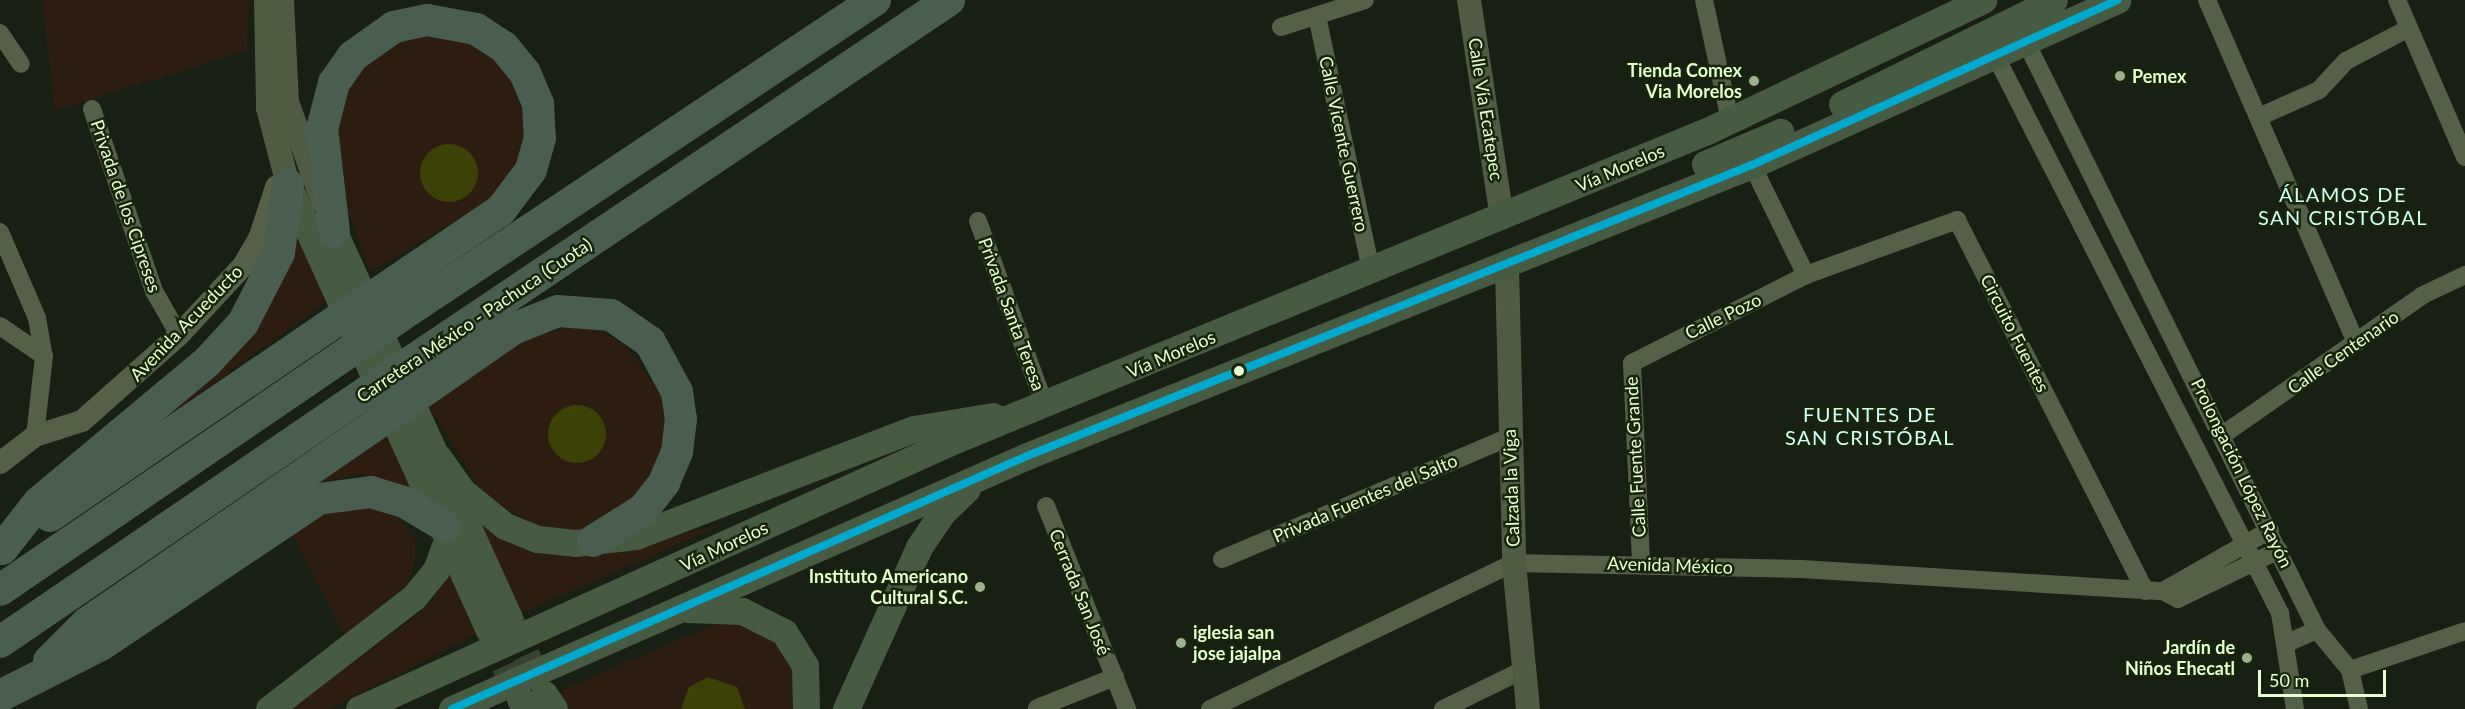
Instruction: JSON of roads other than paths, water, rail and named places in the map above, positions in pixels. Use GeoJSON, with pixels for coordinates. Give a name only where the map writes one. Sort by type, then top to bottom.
{"type":"FeatureCollection","features":[{"type":"Feature","properties":{"kind":"highway"},"geometry":{"type":"LineString","coordinates":[[0,590],[399,317],[874,0]]}},
{"type":"Feature","properties":{"kind":"highway","name":"Carretera México - Pachuca (Cuota)"},"geometry":{"type":"LineString","coordinates":[[0,642],[418,357],[949,0]]}},
{"type":"Feature","properties":{"kind":"highway"},"geometry":{"type":"LineString","coordinates":[[1,550],[501,210],[531,170],[540,138],[538,104],[525,73],[504,47],[476,29],[427,20],[394,27],[353,56],[334,83],[322,129],[334,232]]}},
{"type":"Feature","properties":{"kind":"highway"},"geometry":{"type":"LineString","coordinates":[[1,550],[39,502],[206,363],[243,323],[279,253],[284,173]]}},
{"type":"Feature","properties":{"kind":"highway"},"geometry":{"type":"LineString","coordinates":[[36,673],[87,623],[520,325],[558,311],[610,315],[650,342],[677,392],[681,419],[677,452],[664,483],[644,509],[593,541]]}},
{"type":"Feature","properties":{"kind":"highway"},"geometry":{"type":"LineString","coordinates":[[0,696],[36,673],[101,645],[318,499],[371,492],[406,503],[447,530]]}},
{"type":"Feature","properties":{"kind":"main road"},"geometry":{"type":"LineString","coordinates":[[266,0],[265,80],[284,173],[447,530],[498,623],[438,457],[334,232],[287,102],[282,0]]}},
{"type":"Feature","properties":{"kind":"main road","name":"Calle Vía Ecatepec"},"geometry":{"type":"LineString","coordinates":[[1469,0],[1502,219]]}},
{"type":"Feature","properties":{"kind":"main road","name":"Vía Morelos"},"geometry":{"type":"LineString","coordinates":[[359,709],[948,443],[1018,417],[1502,219],[1730,120],[1983,0]]}},
{"type":"Feature","properties":{"kind":"main road"},"geometry":{"type":"LineString","coordinates":[[1644,206],[1687,171],[1814,118],[2054,0]]}},
{"type":"Feature","properties":{"kind":"main road","name":"Vía Morelos"},"geometry":{"type":"LineString","coordinates":[[452,709],[986,474],[1507,267],[1644,206],[1752,165],[1994,53],[2117,0]]}},
{"type":"Feature","properties":{"kind":"main road","name":"Calzada la Viga"},"geometry":{"type":"LineString","coordinates":[[1507,267],[1509,437],[1514,563],[1528,709]]}},
{"type":"Feature","properties":{"kind":"main road"},"geometry":{"type":"LineString","coordinates":[[438,457],[462,491],[505,526],[538,539],[593,541],[636,536],[914,429],[966,418],[1018,417]]}},
{"type":"Feature","properties":{"kind":"main road"},"geometry":{"type":"LineString","coordinates":[[846,709],[928,531],[986,474]]}},
{"type":"Feature","properties":{"kind":"main road"},"geometry":{"type":"LineString","coordinates":[[269,709],[414,597],[436,570],[447,530]]}},
{"type":"Feature","properties":{"kind":"main road"},"geometry":{"type":"LineString","coordinates":[[664,614],[728,608],[776,625],[805,666],[806,709]]}},
{"type":"Feature","properties":{"kind":"street"},"geometry":{"type":"LineString","coordinates":[[1281,27],[1365,0]]}},
{"type":"Feature","properties":{"kind":"street"},"geometry":{"type":"LineString","coordinates":[[1704,0],[1730,120]]}},
{"type":"Feature","properties":{"kind":"street"},"geometry":{"type":"LineString","coordinates":[[2207,0],[2356,343]]}},
{"type":"Feature","properties":{"kind":"street"},"geometry":{"type":"LineString","coordinates":[[2397,0],[2465,157]]}},
{"type":"Feature","properties":{"kind":"street","name":"Calle Vicente Guerrero"},"geometry":{"type":"LineString","coordinates":[[1317,16],[1371,271]]}},
{"type":"Feature","properties":{"kind":"street"},"geometry":{"type":"LineString","coordinates":[[2259,117],[2319,90],[2346,61],[2409,28]]}},
{"type":"Feature","properties":{"kind":"street"},"geometry":{"type":"LineString","coordinates":[[0,33],[21,64]]}},
{"type":"Feature","properties":{"kind":"street","name":"Prolongación López Rayón"},"geometry":{"type":"LineString","coordinates":[[2025,40],[2224,434],[2317,630],[2350,670],[2359,709]]}},
{"type":"Feature","properties":{"kind":"street","name":"Prolongación López Rayón"},"geometry":{"type":"LineString","coordinates":[[1994,53],[2246,542],[2280,614],[2295,709]]}},
{"type":"Feature","properties":{"kind":"street","name":"Privada de los Cipreses"},"geometry":{"type":"LineString","coordinates":[[92,109],[154,291],[180,335]]}},
{"type":"Feature","properties":{"kind":"street"},"geometry":{"type":"LineString","coordinates":[[1752,165],[1806,274]]}},
{"type":"Feature","properties":{"kind":"street","name":"Avenida Acueducto"},"geometry":{"type":"LineString","coordinates":[[0,463],[35,436],[82,421],[180,335],[252,251],[284,173]]}},
{"type":"Feature","properties":{"kind":"street","name":"Circuito Fuentes"},"geometry":{"type":"LineString","coordinates":[[1806,274],[1957,220],[2154,591]]}},
{"type":"Feature","properties":{"kind":"street","name":"Privada Santa Teresa"},"geometry":{"type":"LineString","coordinates":[[978,221],[1045,406]]}},
{"type":"Feature","properties":{"kind":"street"},"geometry":{"type":"LineString","coordinates":[[0,232],[37,318],[44,356],[35,436]]}},
{"type":"Feature","properties":{"kind":"street","name":"Calle Pozo"},"geometry":{"type":"LineString","coordinates":[[1640,357],[1806,274]]}},
{"type":"Feature","properties":{"kind":"street","name":"Calle Centenario"},"geometry":{"type":"LineString","coordinates":[[2224,434],[2423,295],[2465,275]]}},
{"type":"Feature","properties":{"kind":"street"},"geometry":{"type":"LineString","coordinates":[[2136,330],[2165,316]]}},
{"type":"Feature","properties":{"kind":"street"},"geometry":{"type":"LineString","coordinates":[[0,326],[44,356]]}},
{"type":"Feature","properties":{"kind":"street","name":"Calle Fuente Grande"},"geometry":{"type":"LineString","coordinates":[[1640,357],[1629,372],[1641,562]]}},
{"type":"Feature","properties":{"kind":"street","name":"Privada Fuentes del Salto"},"geometry":{"type":"LineString","coordinates":[[1222,559],[1509,437]]}},
{"type":"Feature","properties":{"kind":"street","name":"Cerrada San José"},"geometry":{"type":"LineString","coordinates":[[1046,506],[1127,709]]}},
{"type":"Feature","properties":{"kind":"street"},"geometry":{"type":"LineString","coordinates":[[2154,591],[2270,530]]}},
{"type":"Feature","properties":{"kind":"street","name":"Avenida México"},"geometry":{"type":"LineString","coordinates":[[1209,709],[1514,563],[1641,562],[2154,591],[2178,599],[2279,550]]}},
{"type":"Feature","properties":{"kind":"street"},"geometry":{"type":"LineString","coordinates":[[2285,644],[2317,630]]}},
{"type":"Feature","properties":{"kind":"street"},"geometry":{"type":"LineString","coordinates":[[2350,670],[2465,631]]}},
{"type":"Feature","properties":{"kind":"street"},"geometry":{"type":"LineString","coordinates":[[1443,709],[1523,670]]}},
{"type":"Feature","properties":{"kind":"street","name":"Cerrada San José"},"geometry":{"type":"LineString","coordinates":[[1036,708],[1115,677]]}},
{"type":"Feature","properties":{"kind":"tunnel"},"geometry":{"type":"LineString","coordinates":[[509,617],[544,693]]}},
{"type":"Feature","properties":{"kind":"tunnel"},"geometry":{"type":"LineString","coordinates":[[488,628],[520,699]]}},
{"type":"Feature","properties":{"kind":"place","name":"Pemex"},"geometry":{"type":"Point","coordinates":[2120,76]}},
{"type":"Feature","properties":{"kind":"place","name":"Tienda Comex Via Morelos"},"geometry":{"type":"Point","coordinates":[1754,81]}},
{"type":"Feature","properties":{"kind":"place","name":"Instituto Americano Cultural S.C."},"geometry":{"type":"Point","coordinates":[980,587]}},
{"type":"Feature","properties":{"kind":"place","name":"iglesia san jose jajalpa"},"geometry":{"type":"Point","coordinates":[1181,643]}},
{"type":"Feature","properties":{"kind":"place","name":"Jardín de Niños Ehecatl"},"geometry":{"type":"Point","coordinates":[2247,658]}},
{"type":"Feature","properties":{"kind":"district","name":"ÁLAMOS DE SAN CRISTÓBAL"},"geometry":{"type":"Point","coordinates":[2343,206]}},
{"type":"Feature","properties":{"kind":"district","name":"FUENTES DE SAN CRISTÓBAL"},"geometry":{"type":"Point","coordinates":[1870,426]}}]}
